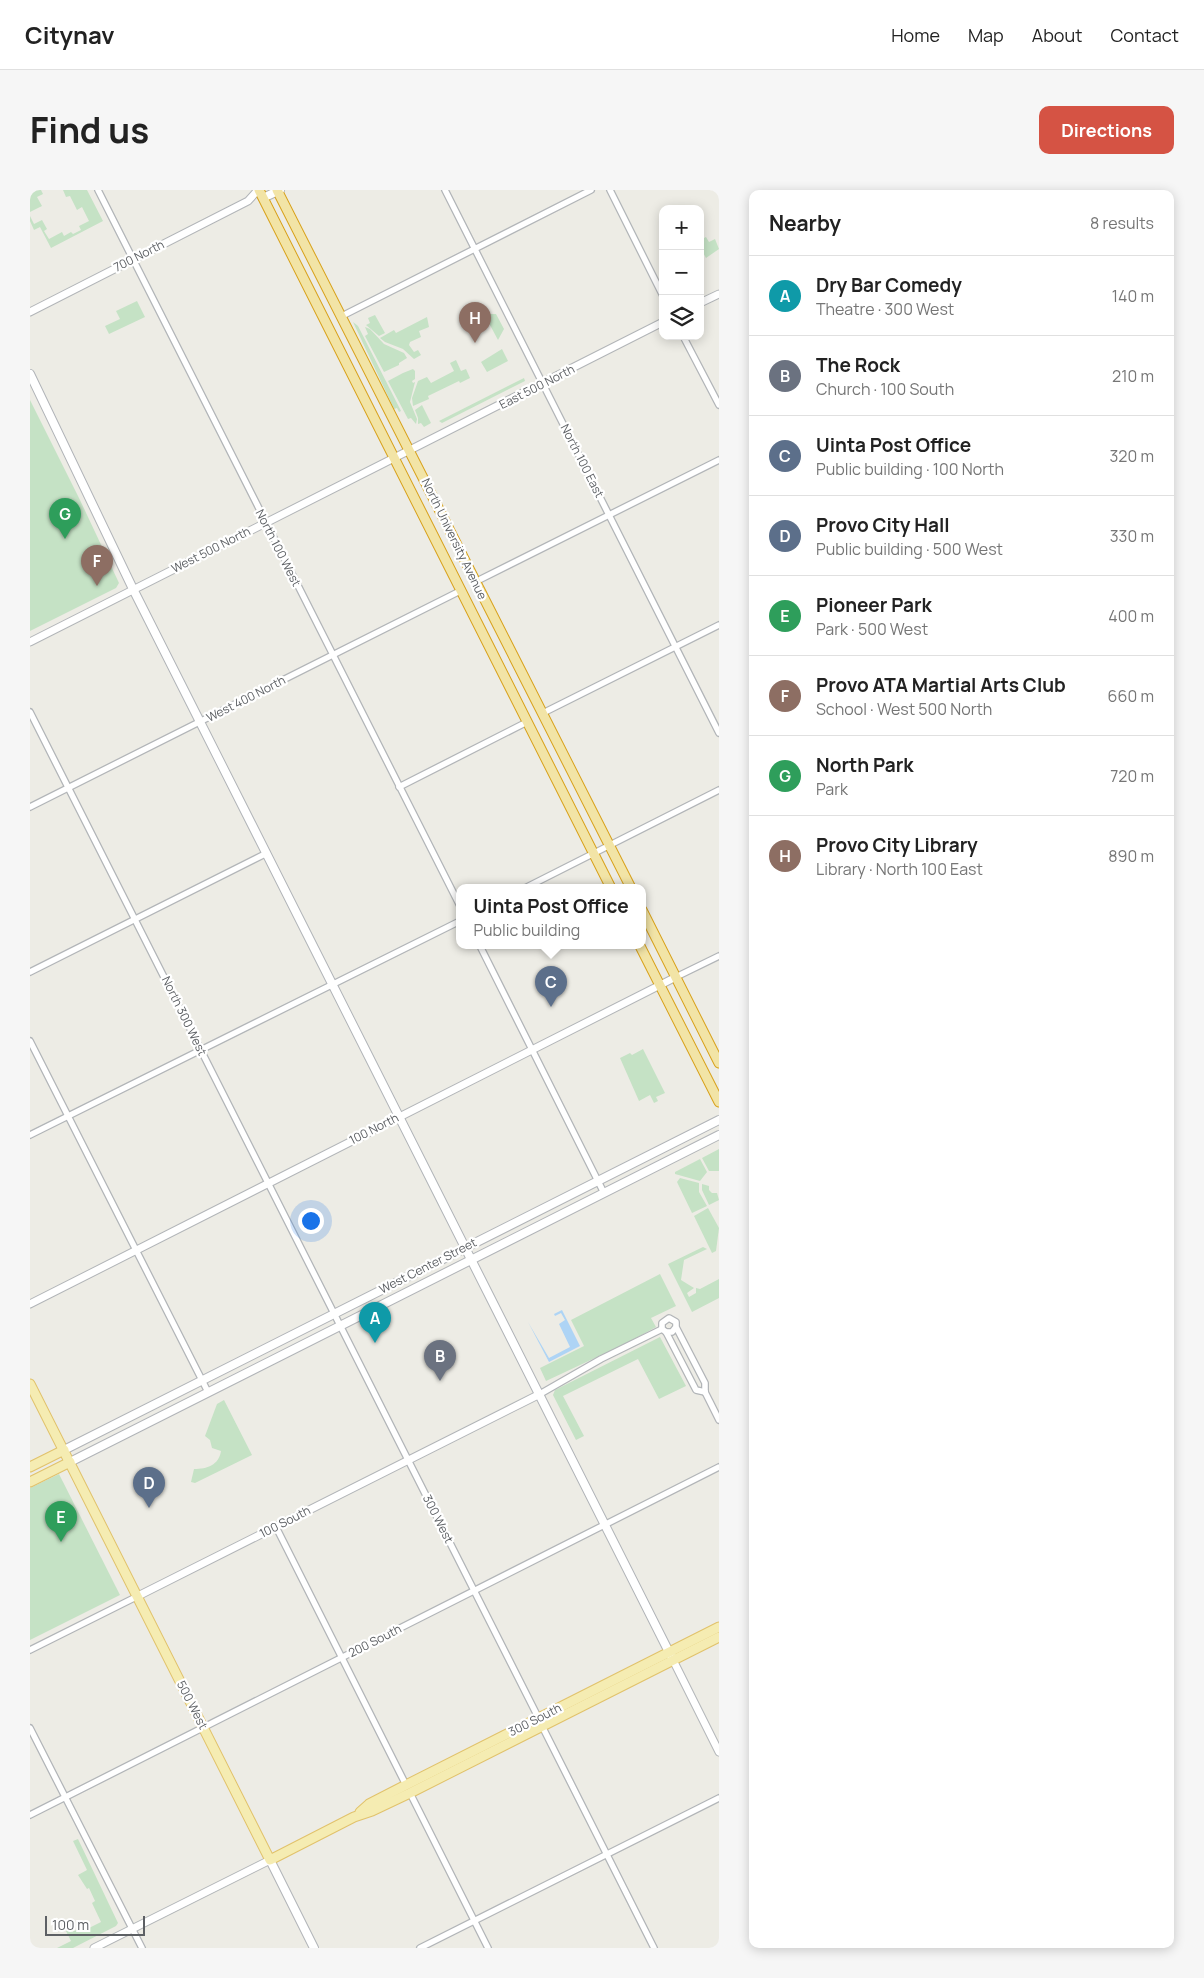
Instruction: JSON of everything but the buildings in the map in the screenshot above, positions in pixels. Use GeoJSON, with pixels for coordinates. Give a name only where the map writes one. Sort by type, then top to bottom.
{"type":"FeatureCollection","features":[{"type":"Feature","properties":{"kind":"highway","name":"North University Avenue"},"geometry":{"type":"LineString","coordinates":[[278,190],[629,884]]}},
{"type":"Feature","properties":{"kind":"highway","name":"North University Avenue"},"geometry":{"type":"LineString","coordinates":[[260,193],[609,884]]}},
{"type":"Feature","properties":{"kind":"highway"},"geometry":{"type":"LineString","coordinates":[[646,918],[719,1063]]}},
{"type":"Feature","properties":{"kind":"highway"},"geometry":{"type":"LineString","coordinates":[[642,949],[719,1102]]}},
{"type":"Feature","properties":{"kind":"main road","name":"700 North"},"geometry":{"type":"LineString","coordinates":[[260,193],[278,190]]}},
{"type":"Feature","properties":{"kind":"main road"},"geometry":{"type":"LineString","coordinates":[[30,374],[32,385],[133,589],[671,1656]]}},
{"type":"Feature","properties":{"kind":"main road","name":"West Center Street"},"geometry":{"type":"LineString","coordinates":[[30,1482],[208,1392],[465,1248],[719,1120]]}},
{"type":"Feature","properties":{"kind":"main road","name":"West Center Street"},"geometry":{"type":"LineString","coordinates":[[30,1467],[202,1380],[471,1260],[719,1135]]}},
{"type":"Feature","properties":{"kind":"main road","name":"500 West"},"geometry":{"type":"LineString","coordinates":[[30,1384],[314,1948]]}},
{"type":"Feature","properties":{"kind":"main road","name":"300 South"},"geometry":{"type":"LineString","coordinates":[[270,1860],[354,1817],[369,1804],[408,1789],[541,1722],[671,1656],[719,1627]]}},
{"type":"Feature","properties":{"kind":"main road","name":"300 South"},"geometry":{"type":"LineString","coordinates":[[671,1656],[719,1637]]}},
{"type":"Feature","properties":{"kind":"street","name":"North 100 West"},"geometry":{"type":"LineString","coordinates":[[98,190],[456,898]]}},
{"type":"Feature","properties":{"kind":"street","name":"North 100 East"},"geometry":{"type":"LineString","coordinates":[[445,190],[719,733]]}},
{"type":"Feature","properties":{"kind":"street"},"geometry":{"type":"LineString","coordinates":[[342,316],[592,190]]}},
{"type":"Feature","properties":{"kind":"street"},"geometry":{"type":"LineString","coordinates":[[610,190],[662,295]]}},
{"type":"Feature","properties":{"kind":"street","name":"700 North"},"geometry":{"type":"LineString","coordinates":[[30,312],[248,201],[260,193]]}},
{"type":"Feature","properties":{"kind":"street"},"geometry":{"type":"LineString","coordinates":[[704,302],[719,294]]}},
{"type":"Feature","properties":{"kind":"street","name":"East 500 North"},"geometry":{"type":"LineString","coordinates":[[393,459],[659,324]]}},
{"type":"Feature","properties":{"kind":"street"},"geometry":{"type":"LineString","coordinates":[[685,340],[719,406]]}},
{"type":"Feature","properties":{"kind":"street","name":"West 500 North"},"geometry":{"type":"LineString","coordinates":[[30,642],[393,459]]}},
{"type":"Feature","properties":{"kind":"street"},"geometry":{"type":"LineString","coordinates":[[475,582],[719,460]]}},
{"type":"Feature","properties":{"kind":"street","name":"West 400 North"},"geometry":{"type":"LineString","coordinates":[[30,807],[462,590]]}},
{"type":"Feature","properties":{"kind":"street"},"geometry":{"type":"LineString","coordinates":[[543,714],[719,625]]}},
{"type":"Feature","properties":{"kind":"street","name":"North 300 West"},"geometry":{"type":"LineString","coordinates":[[30,712],[337,1320]]}},
{"type":"Feature","properties":{"kind":"street"},"geometry":{"type":"LineString","coordinates":[[399,787],[527,722]]}},
{"type":"Feature","properties":{"kind":"street"},"geometry":{"type":"LineString","coordinates":[[533,884],[719,790]]}},
{"type":"Feature","properties":{"kind":"street"},"geometry":{"type":"LineString","coordinates":[[30,972],[267,853]]}},
{"type":"Feature","properties":{"kind":"street"},"geometry":{"type":"LineString","coordinates":[[30,1135],[456,923]]}},
{"type":"Feature","properties":{"kind":"street"},"geometry":{"type":"LineString","coordinates":[[482,949],[604,1193]]}},
{"type":"Feature","properties":{"kind":"street","name":"100 North"},"geometry":{"type":"LineString","coordinates":[[30,1304],[719,956]]}},
{"type":"Feature","properties":{"kind":"street"},"geometry":{"type":"LineString","coordinates":[[30,1041],[208,1392]]}},
{"type":"Feature","properties":{"kind":"street"},"geometry":{"type":"LineString","coordinates":[[705,1392],[696,1390],[664,1331],[663,1320],[668,1318],[674,1320],[706,1384],[705,1392],[719,1420]]}},
{"type":"Feature","properties":{"kind":"street","name":"300 West"},"geometry":{"type":"LineString","coordinates":[[337,1320],[654,1948]]}},
{"type":"Feature","properties":{"kind":"street"},"geometry":{"type":"LineString","coordinates":[[540,1394],[601,1359],[664,1331],[672,1332],[676,1327]]}},
{"type":"Feature","properties":{"kind":"street","name":"100 South"},"geometry":{"type":"LineString","coordinates":[[30,1650],[540,1394]]}},
{"type":"Feature","properties":{"kind":"street","name":"200 South"},"geometry":{"type":"LineString","coordinates":[[30,1815],[719,1468]]}},
{"type":"Feature","properties":{"kind":"street"},"geometry":{"type":"LineString","coordinates":[[276,1527],[488,1948]]}},
{"type":"Feature","properties":{"kind":"street"},"geometry":{"type":"LineString","coordinates":[[671,1656],[719,1752]]}},
{"type":"Feature","properties":{"kind":"street"},"geometry":{"type":"LineString","coordinates":[[30,1728],[142,1948]]}},
{"type":"Feature","properties":{"kind":"street"},"geometry":{"type":"LineString","coordinates":[[420,1948],[719,1798]]}},
{"type":"Feature","properties":{"kind":"street","name":"300 South"},"geometry":{"type":"LineString","coordinates":[[94,1948],[270,1860]]}},
{"type":"Feature","properties":{"kind":"green space"},"geometry":{"type":"Polygon","coordinates":[[[30,190],[41,190],[43,194],[37,197],[42,206],[30,212],[30,190]]]}},
{"type":"Feature","properties":{"kind":"green space"},"geometry":{"type":"Polygon","coordinates":[[[63,190],[87,190],[103,221],[51,248],[40,227],[34,230],[30,216],[34,224],[42,220],[47,229],[44,231],[49,239],[62,232],[64,236],[71,232],[73,234],[81,230],[79,226],[89,221],[82,207],[77,210],[70,196],[66,197],[63,190]]]}},
{"type":"Feature","properties":{"kind":"green space"},"geometry":{"type":"Polygon","coordinates":[[[706,237],[709,242],[715,239],[719,249],[706,258],[704,254],[704,238],[706,237]]]}},
{"type":"Feature","properties":{"kind":"green space"},"geometry":{"type":"Polygon","coordinates":[[[137,301],[145,317],[109,334],[105,326],[120,319],[116,311],[137,301]]]}},
{"type":"Feature","properties":{"kind":"green space"},"geometry":{"type":"Polygon","coordinates":[[[483,312],[496,314],[504,329],[498,340],[483,312]]]}},
{"type":"Feature","properties":{"kind":"green space"},"geometry":{"type":"Polygon","coordinates":[[[375,315],[385,333],[379,336],[366,325],[370,323],[368,318],[375,315]]]}},
{"type":"Feature","properties":{"kind":"green space"},"geometry":{"type":"Polygon","coordinates":[[[427,317],[429,327],[419,331],[421,337],[410,342],[409,345],[414,352],[418,350],[421,355],[414,359],[403,349],[380,338],[394,330],[396,333],[427,317]]]}},
{"type":"Feature","properties":{"kind":"green space"},"geometry":{"type":"Polygon","coordinates":[[[353,322],[358,326],[401,411],[399,412],[397,408],[394,409],[353,322]]]}},
{"type":"Feature","properties":{"kind":"green space"},"geometry":{"type":"Polygon","coordinates":[[[365,327],[370,329],[384,344],[404,353],[407,358],[399,363],[399,365],[384,372],[365,336],[368,334],[365,327]]]}},
{"type":"Feature","properties":{"kind":"green space"},"geometry":{"type":"Polygon","coordinates":[[[502,349],[508,361],[487,372],[481,362],[502,349]]]}},
{"type":"Feature","properties":{"kind":"green space"},"geometry":{"type":"Polygon","coordinates":[[[456,360],[461,371],[466,369],[470,378],[460,383],[459,381],[428,396],[429,399],[413,406],[412,398],[418,381],[427,377],[431,383],[454,371],[450,363],[456,360]]]}},
{"type":"Feature","properties":{"kind":"green space"},"geometry":{"type":"Polygon","coordinates":[[[413,369],[415,371],[415,379],[412,381],[413,383],[415,382],[410,402],[417,419],[416,424],[411,418],[408,419],[388,381],[413,369]]]}},
{"type":"Feature","properties":{"kind":"green space"},"geometry":{"type":"Polygon","coordinates":[[[524,378],[525,381],[442,423],[439,421],[524,378]]]}},
{"type":"Feature","properties":{"kind":"green space"},"geometry":{"type":"Polygon","coordinates":[[[30,400],[119,583],[116,588],[30,631],[30,400]]]}},
{"type":"Feature","properties":{"kind":"green space"},"geometry":{"type":"Polygon","coordinates":[[[422,405],[431,423],[424,427],[421,423],[418,424],[415,410],[422,405]]]}},
{"type":"Feature","properties":{"kind":"green space"},"geometry":{"type":"Polygon","coordinates":[[[643,1049],[665,1093],[656,1097],[658,1101],[654,1103],[650,1095],[639,1101],[620,1058],[630,1053],[632,1055],[643,1049]]]}},
{"type":"Feature","properties":{"kind":"green space"},"geometry":{"type":"Polygon","coordinates":[[[719,1149],[719,1171],[709,1171],[702,1158],[719,1149]]]}},
{"type":"Feature","properties":{"kind":"green space"},"geometry":{"type":"Polygon","coordinates":[[[700,1159],[707,1172],[700,1181],[675,1174],[675,1172],[700,1159]]]}},
{"type":"Feature","properties":{"kind":"green space"},"geometry":{"type":"Polygon","coordinates":[[[680,1178],[699,1183],[699,1192],[707,1206],[692,1213],[677,1182],[680,1178]]]}},
{"type":"Feature","properties":{"kind":"green space"},"geometry":{"type":"Polygon","coordinates":[[[702,1184],[709,1186],[709,1190],[712,1193],[717,1193],[719,1200],[709,1205],[702,1190],[702,1184]]]}},
{"type":"Feature","properties":{"kind":"green space"},"geometry":{"type":"Polygon","coordinates":[[[708,1208],[719,1228],[716,1251],[712,1253],[694,1216],[708,1208]]]}},
{"type":"Feature","properties":{"kind":"green space"},"geometry":{"type":"Polygon","coordinates":[[[703,1247],[707,1249],[684,1260],[681,1280],[694,1288],[687,1293],[689,1297],[696,1293],[696,1288],[700,1289],[719,1279],[719,1298],[692,1312],[668,1264],[703,1247]]]}},
{"type":"Feature","properties":{"kind":"green space"},"geometry":{"type":"Polygon","coordinates":[[[660,1274],[676,1306],[651,1318],[656,1327],[627,1343],[546,1381],[540,1368],[584,1346],[571,1320],[660,1274]]]}},
{"type":"Feature","properties":{"kind":"green space"},"geometry":{"type":"Polygon","coordinates":[[[660,1337],[686,1386],[659,1399],[638,1359],[563,1396],[584,1436],[576,1440],[553,1395],[555,1390],[660,1337]]]}},
{"type":"Feature","properties":{"kind":"green space"},"geometry":{"type":"Polygon","coordinates":[[[224,1400],[252,1455],[195,1483],[191,1482],[194,1469],[212,1465],[220,1456],[221,1451],[212,1448],[210,1440],[205,1436],[217,1404],[224,1400]]]}},
{"type":"Feature","properties":{"kind":"green space"},"geometry":{"type":"Polygon","coordinates":[[[59,1474],[120,1595],[30,1640],[30,1488],[59,1474]]]}},
{"type":"Feature","properties":{"kind":"green space"},"geometry":{"type":"Polygon","coordinates":[[[78,1839],[118,1923],[116,1926],[73,1948],[57,1948],[71,1941],[66,1931],[70,1929],[72,1932],[81,1928],[83,1931],[101,1922],[92,1903],[95,1901],[89,1888],[87,1889],[78,1875],[87,1870],[73,1841],[78,1839]]]}},
{"type":"Feature","properties":{"kind":"water"},"geometry":{"type":"Polygon","coordinates":[[[562,1310],[580,1346],[549,1362],[528,1322],[549,1358],[570,1347],[559,1324],[565,1320],[561,1313],[555,1316],[554,1314],[562,1310]]]}},
{"type":"Feature","properties":{"kind":"place","name":"Provo City Library"},"geometry":{"type":"Point","coordinates":[475,343]}},
{"type":"Feature","properties":{"kind":"place","name":"North Park"},"geometry":{"type":"Point","coordinates":[65,539]}},
{"type":"Feature","properties":{"kind":"place","name":"Provo ATA Martial Arts Club"},"geometry":{"type":"Point","coordinates":[97,586]}},
{"type":"Feature","properties":{"kind":"place","name":"Uinta Post Office"},"geometry":{"type":"Point","coordinates":[551,1007]}},
{"type":"Feature","properties":{"kind":"place","name":"Dry Bar Comedy"},"geometry":{"type":"Point","coordinates":[375,1343]}},
{"type":"Feature","properties":{"kind":"place","name":"The Rock"},"geometry":{"type":"Point","coordinates":[440,1381]}},
{"type":"Feature","properties":{"kind":"place","name":"Provo City Hall"},"geometry":{"type":"Point","coordinates":[149,1508]}},
{"type":"Feature","properties":{"kind":"place","name":"Pioneer Park"},"geometry":{"type":"Point","coordinates":[61,1542]}}]}
